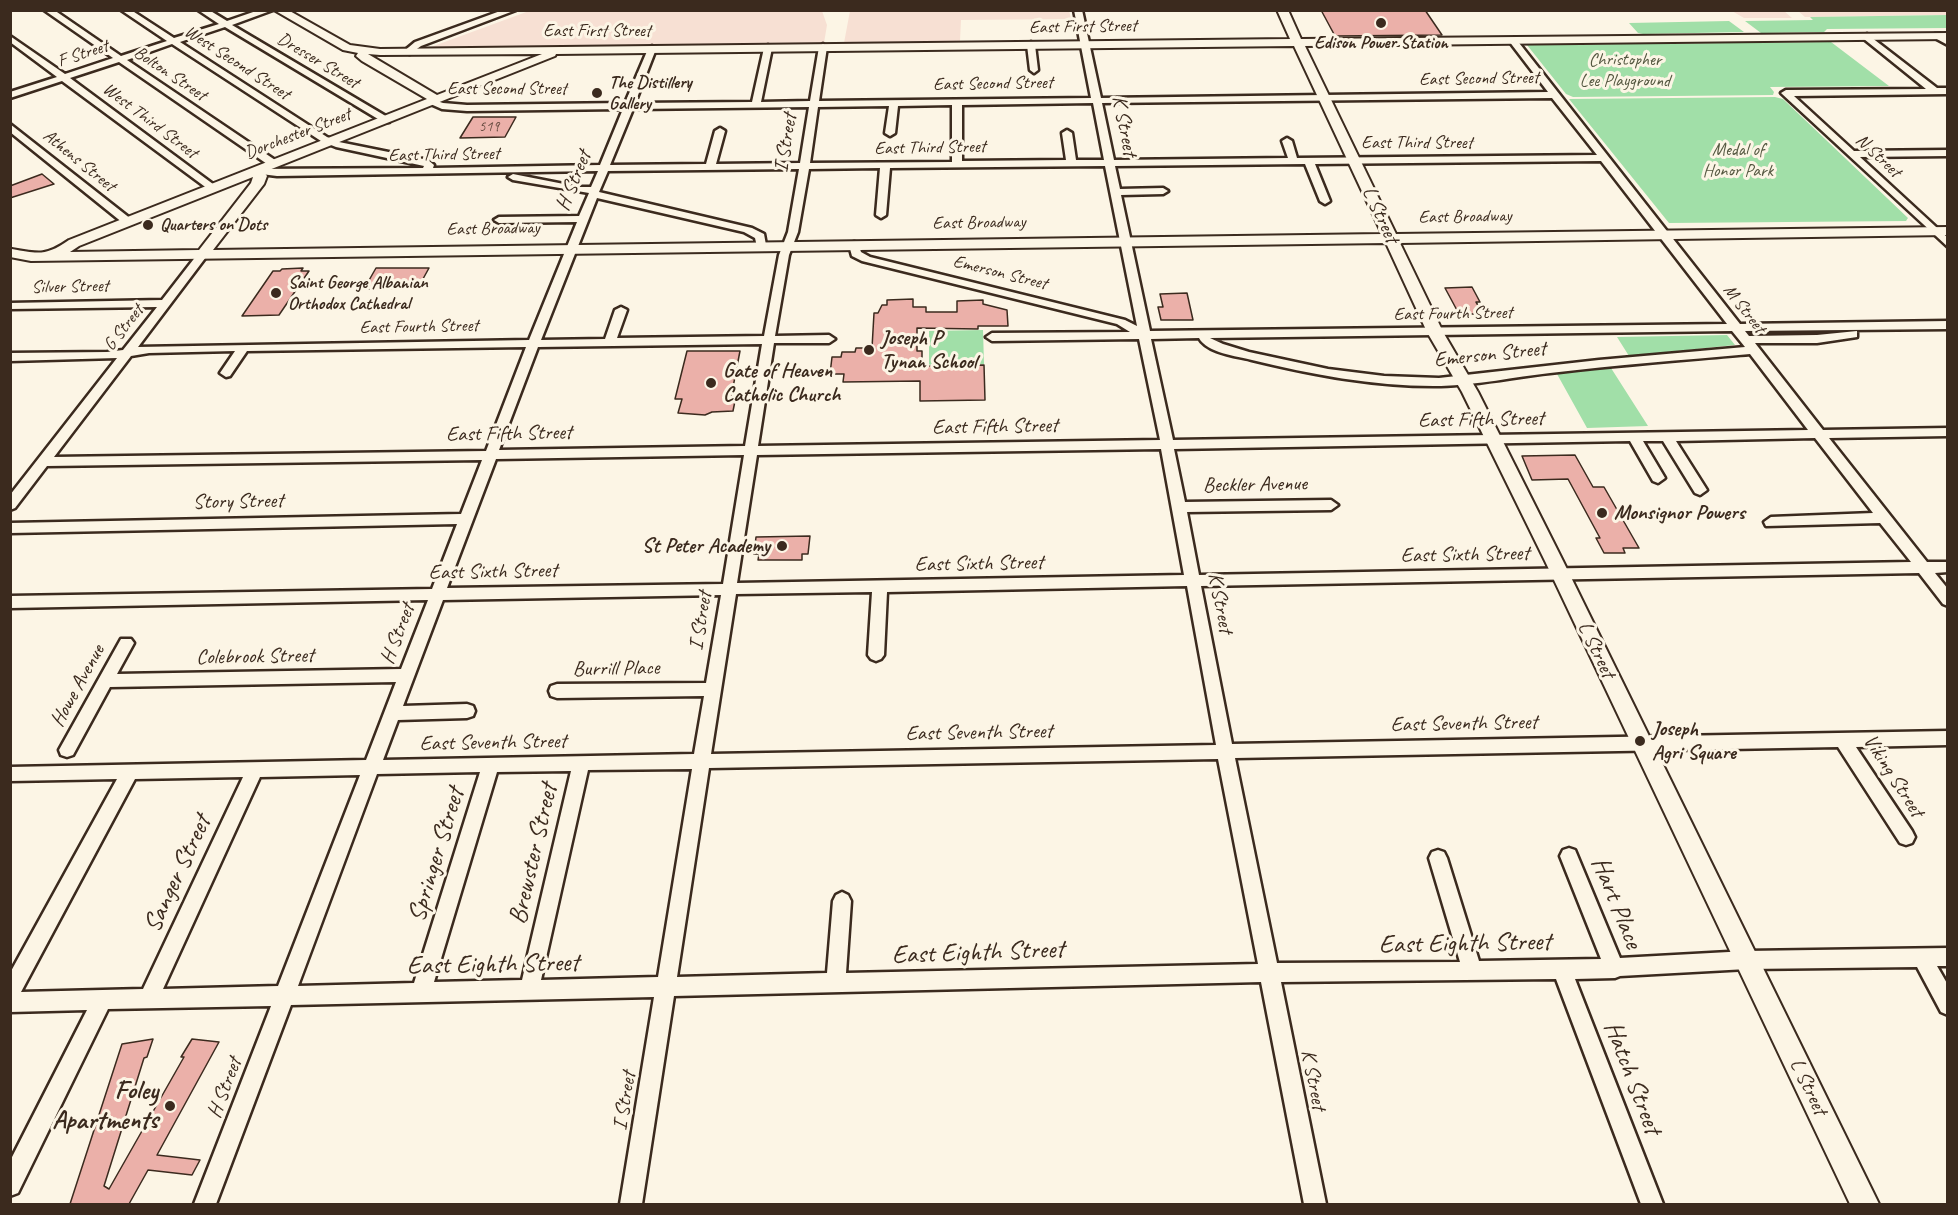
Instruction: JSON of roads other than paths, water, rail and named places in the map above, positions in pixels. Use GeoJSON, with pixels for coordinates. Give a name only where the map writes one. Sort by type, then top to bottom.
{"type":"FeatureCollection","features":[{"type":"Feature","properties":{"kind":"main road"},"geometry":{"type":"LineString","coordinates":[[279,10],[343,46],[364,51],[362,56],[366,59],[434,101]]}},
{"type":"Feature","properties":{"kind":"main road","name":"L Street"},"geometry":{"type":"LineString","coordinates":[[1282,10],[1436,332],[1464,381],[1560,574],[1865,1204]]}},
{"type":"Feature","properties":{"kind":"main road","name":"East First Street"},"geometry":{"type":"LineString","coordinates":[[364,51],[1944,38]]}},
{"type":"Feature","properties":{"kind":"main road","name":"Dorchester Street"},"geometry":{"type":"LineString","coordinates":[[57,255],[74,243],[127,221],[434,101],[555,50]]}},
{"type":"Feature","properties":{"kind":"main road","name":"G Street"},"geometry":{"type":"LineString","coordinates":[[204,253],[257,184],[260,179],[257,171]]}},
{"type":"Feature","properties":{"kind":"main road","name":"East Broadway"},"geometry":{"type":"LineString","coordinates":[[11,253],[24,256],[1940,231]]}},
{"type":"Feature","properties":{"kind":"street","name":"Bolton Street"},"geometry":{"type":"LineString","coordinates":[[48,10],[274,164]]}},
{"type":"Feature","properties":{"kind":"street","name":"West Second Street"},"geometry":{"type":"LineString","coordinates":[[125,10],[331,142]]}},
{"type":"Feature","properties":{"kind":"street","name":"Dresser Street"},"geometry":{"type":"LineString","coordinates":[[202,10],[386,120]]}},
{"type":"Feature","properties":{"kind":"street","name":"F Street"},"geometry":{"type":"LineString","coordinates":[[10,95],[269,10]]}},
{"type":"Feature","properties":{"kind":"street"},"geometry":{"type":"LineString","coordinates":[[407,52],[418,45],[512,10]]}},
{"type":"Feature","properties":{"kind":"street","name":"K Street"},"geometry":{"type":"LineString","coordinates":[[1078,10],[1167,444],[1315,1204]]}},
{"type":"Feature","properties":{"kind":"street"},"geometry":{"type":"LineString","coordinates":[[1867,37],[1935,91],[1947,91]]}},
{"type":"Feature","properties":{"kind":"street","name":"West Third Street"},"geometry":{"type":"LineString","coordinates":[[10,38],[212,187]]}},
{"type":"Feature","properties":{"kind":"street","name":"M Street"},"geometry":{"type":"LineString","coordinates":[[1513,40],[1947,600]]}},
{"type":"Feature","properties":{"kind":"street"},"geometry":{"type":"LineString","coordinates":[[1031,45],[1034,70]]}},
{"type":"Feature","properties":{"kind":"street","name":"I Street"},"geometry":{"type":"LineString","coordinates":[[631,1204],[769,340],[783,258],[793,232],[823,47]]}},
{"type":"Feature","properties":{"kind":"street"},"geometry":{"type":"LineString","coordinates":[[756,103],[768,48]]}},
{"type":"Feature","properties":{"kind":"street","name":"H Street"},"geometry":{"type":"LineString","coordinates":[[205,1204],[533,344],[652,49]]}},
{"type":"Feature","properties":{"kind":"street","name":"N Street"},"geometry":{"type":"LineString","coordinates":[[1935,91],[1786,93],[1940,231],[1947,244]]}},
{"type":"Feature","properties":{"kind":"street","name":"East Second Street"},"geometry":{"type":"LineString","coordinates":[[434,101],[442,106],[467,108],[629,104],[1555,95]]}},
{"type":"Feature","properties":{"kind":"street"},"geometry":{"type":"LineString","coordinates":[[957,101],[957,164]]}},
{"type":"Feature","properties":{"kind":"street"},"geometry":{"type":"LineString","coordinates":[[890,133],[894,102]]}},
{"type":"Feature","properties":{"kind":"street","name":"Athens Street"},"geometry":{"type":"LineString","coordinates":[[10,127],[127,221]]}},
{"type":"Feature","properties":{"kind":"street"},"geometry":{"type":"LineString","coordinates":[[710,167],[720,131]]}},
{"type":"Feature","properties":{"kind":"street"},"geometry":{"type":"LineString","coordinates":[[1067,133],[1071,163]]}},
{"type":"Feature","properties":{"kind":"street"},"geometry":{"type":"LineString","coordinates":[[1287,141],[1293,160]]}},
{"type":"Feature","properties":{"kind":"street"},"geometry":{"type":"LineString","coordinates":[[331,142],[425,162],[429,165],[427,172]]}},
{"type":"Feature","properties":{"kind":"street"},"geometry":{"type":"LineString","coordinates":[[1852,154],[1947,153]]}},
{"type":"Feature","properties":{"kind":"street","name":"East Third Street"},"geometry":{"type":"LineString","coordinates":[[257,171],[270,173],[469,172],[604,168],[1604,158]]}},
{"type":"Feature","properties":{"kind":"street"},"geometry":{"type":"LineString","coordinates":[[1308,160],[1325,201]]}},
{"type":"Feature","properties":{"kind":"street"},"geometry":{"type":"LineString","coordinates":[[881,215],[885,165]]}},
{"type":"Feature","properties":{"kind":"street"},"geometry":{"type":"LineString","coordinates":[[469,172],[499,174],[594,192],[747,230],[760,236],[761,245]]}},
{"type":"Feature","properties":{"kind":"street"},"geometry":{"type":"LineString","coordinates":[[1114,192],[1163,191]]}},
{"type":"Feature","properties":{"kind":"street"},"geometry":{"type":"LineString","coordinates":[[499,220],[583,219]]}},
{"type":"Feature","properties":{"kind":"street","name":"Emerson Street"},"geometry":{"type":"LineString","coordinates":[[854,244],[856,254],[866,259],[1121,322],[1144,335]]}},
{"type":"Feature","properties":{"kind":"street","name":"G Street"},"geometry":{"type":"LineString","coordinates":[[10,505],[204,253]]}},
{"type":"Feature","properties":{"kind":"street","name":"Silver Street"},"geometry":{"type":"LineString","coordinates":[[10,306],[166,303]]}},
{"type":"Feature","properties":{"kind":"street"},"geometry":{"type":"LineString","coordinates":[[610,342],[621,310]]}},
{"type":"Feature","properties":{"kind":"street","name":"East Fourth Street"},"geometry":{"type":"LineString","coordinates":[[1749,345],[1817,339],[1914,325]]}},
{"type":"Feature","properties":{"kind":"street","name":"East Fourth Street"},"geometry":{"type":"LineString","coordinates":[[992,337],[1947,325]]}},
{"type":"Feature","properties":{"kind":"street","name":"Emerson Street"},"geometry":{"type":"LineString","coordinates":[[1203,335],[1206,341],[1218,347],[1336,373],[1406,381],[1464,381],[1749,345]]}},
{"type":"Feature","properties":{"kind":"street","name":"East Fourth Street"},"geometry":{"type":"LineString","coordinates":[[11,358],[127,353],[149,349],[829,339]]}},
{"type":"Feature","properties":{"kind":"street"},"geometry":{"type":"LineString","coordinates":[[226,373],[243,348]]}},
{"type":"Feature","properties":{"kind":"street","name":"East Fifth Street"},"geometry":{"type":"LineString","coordinates":[[44,462],[1947,432]]}},
{"type":"Feature","properties":{"kind":"street"},"geometry":{"type":"LineString","coordinates":[[1634,437],[1658,478]]}},
{"type":"Feature","properties":{"kind":"street"},"geometry":{"type":"LineString","coordinates":[[1667,437],[1700,490]]}},
{"type":"Feature","properties":{"kind":"street","name":"Beckler Avenue"},"geometry":{"type":"LineString","coordinates":[[1179,507],[1331,505]]}},
{"type":"Feature","properties":{"kind":"street"},"geometry":{"type":"LineString","coordinates":[[1771,522],[1883,518]]}},
{"type":"Feature","properties":{"kind":"street","name":"Story Street"},"geometry":{"type":"LineString","coordinates":[[10,528],[467,519]]}},
{"type":"Feature","properties":{"kind":"street","name":"East Sixth Street"},"geometry":{"type":"LineString","coordinates":[[10,602],[1947,567]]}},
{"type":"Feature","properties":{"kind":"street"},"geometry":{"type":"LineString","coordinates":[[876,655],[880,586]]}},
{"type":"Feature","properties":{"kind":"street","name":"Howe Avenue"},"geometry":{"type":"LineString","coordinates":[[67,750],[126,643]]}},
{"type":"Feature","properties":{"kind":"street","name":"Colebrook Street"},"geometry":{"type":"LineString","coordinates":[[105,681],[406,675]]}},
{"type":"Feature","properties":{"kind":"street","name":"Burrill Place"},"geometry":{"type":"LineString","coordinates":[[557,691],[712,689]]}},
{"type":"Feature","properties":{"kind":"street"},"geometry":{"type":"LineString","coordinates":[[393,712],[467,711]]}},
{"type":"Feature","properties":{"kind":"street","name":"East Seventh Street"},"geometry":{"type":"LineString","coordinates":[[10,774],[1947,738]]}},
{"type":"Feature","properties":{"kind":"street","name":"Viking Street"},"geometry":{"type":"LineString","coordinates":[[1843,740],[1906,837]]}},
{"type":"Feature","properties":{"kind":"street","name":"Brewster Street"},"geometry":{"type":"LineString","coordinates":[[529,991],[581,764]]}},
{"type":"Feature","properties":{"kind":"street","name":"Springer Street"},"geometry":{"type":"LineString","coordinates":[[421,993],[490,765]]}},
{"type":"Feature","properties":{"kind":"street","name":"Sanger Street"},"geometry":{"type":"LineString","coordinates":[[148,999],[255,770]]}},
{"type":"Feature","properties":{"kind":"street"},"geometry":{"type":"LineString","coordinates":[[10,993],[130,772]]}},
{"type":"Feature","properties":{"kind":"street","name":"Hart Place"},"geometry":{"type":"LineString","coordinates":[[1569,856],[1616,969]]}},
{"type":"Feature","properties":{"kind":"street"},"geometry":{"type":"LineString","coordinates":[[1438,858],[1473,972]]}},
{"type":"Feature","properties":{"kind":"street"},"geometry":{"type":"LineString","coordinates":[[836,984],[842,901]]}},
{"type":"Feature","properties":{"kind":"street"},"geometry":{"type":"LineString","coordinates":[[1922,957],[1947,1005]]}},
{"type":"Feature","properties":{"kind":"street","name":"East Eighth Street"},"geometry":{"type":"LineString","coordinates":[[10,1002],[665,989],[1269,973],[1616,969],[1747,960],[1947,957]]}},
{"type":"Feature","properties":{"kind":"street","name":"Hatch Street"},"geometry":{"type":"LineString","coordinates":[[1562,970],[1652,1204]]}},
{"type":"Feature","properties":{"kind":"street"},"geometry":{"type":"LineString","coordinates":[[10,1185],[102,1000]]}},
{"type":"Feature","properties":{"kind":"place","name":"Edison Power Station"},"geometry":{"type":"Point","coordinates":[1381,23]}},
{"type":"Feature","properties":{"kind":"place","name":"The Distillery Gallery"},"geometry":{"type":"Point","coordinates":[597,93]}},
{"type":"Feature","properties":{"kind":"place","name":"Quarters on Dots"},"geometry":{"type":"Point","coordinates":[148,225]}},
{"type":"Feature","properties":{"kind":"place","name":"Saint George Albanian Orthodox Cathedral"},"geometry":{"type":"Point","coordinates":[276,293]}},
{"type":"Feature","properties":{"kind":"place","name":"Joseph P Tynan School"},"geometry":{"type":"Point","coordinates":[869,350]}},
{"type":"Feature","properties":{"kind":"place","name":"Gate of Heaven Catholic Church"},"geometry":{"type":"Point","coordinates":[711,383]}},
{"type":"Feature","properties":{"kind":"place","name":"Monsignor Powers"},"geometry":{"type":"Point","coordinates":[1602,513]}},
{"type":"Feature","properties":{"kind":"place","name":"St Peter Academy"},"geometry":{"type":"Point","coordinates":[782,546]}},
{"type":"Feature","properties":{"kind":"place","name":"Joseph Agri Square"},"geometry":{"type":"Point","coordinates":[1640,741]}},
{"type":"Feature","properties":{"kind":"place","name":"Foley Apartments"},"geometry":{"type":"Point","coordinates":[170,1106]}},
{"type":"Feature","properties":{"kind":"park label","name":"Christopher Lee Playground"},"geometry":{"type":"Point","coordinates":[1625,70]}},
{"type":"Feature","properties":{"kind":"park label","name":"Medal of Honor Park"},"geometry":{"type":"Point","coordinates":[1738,160]}}]}
